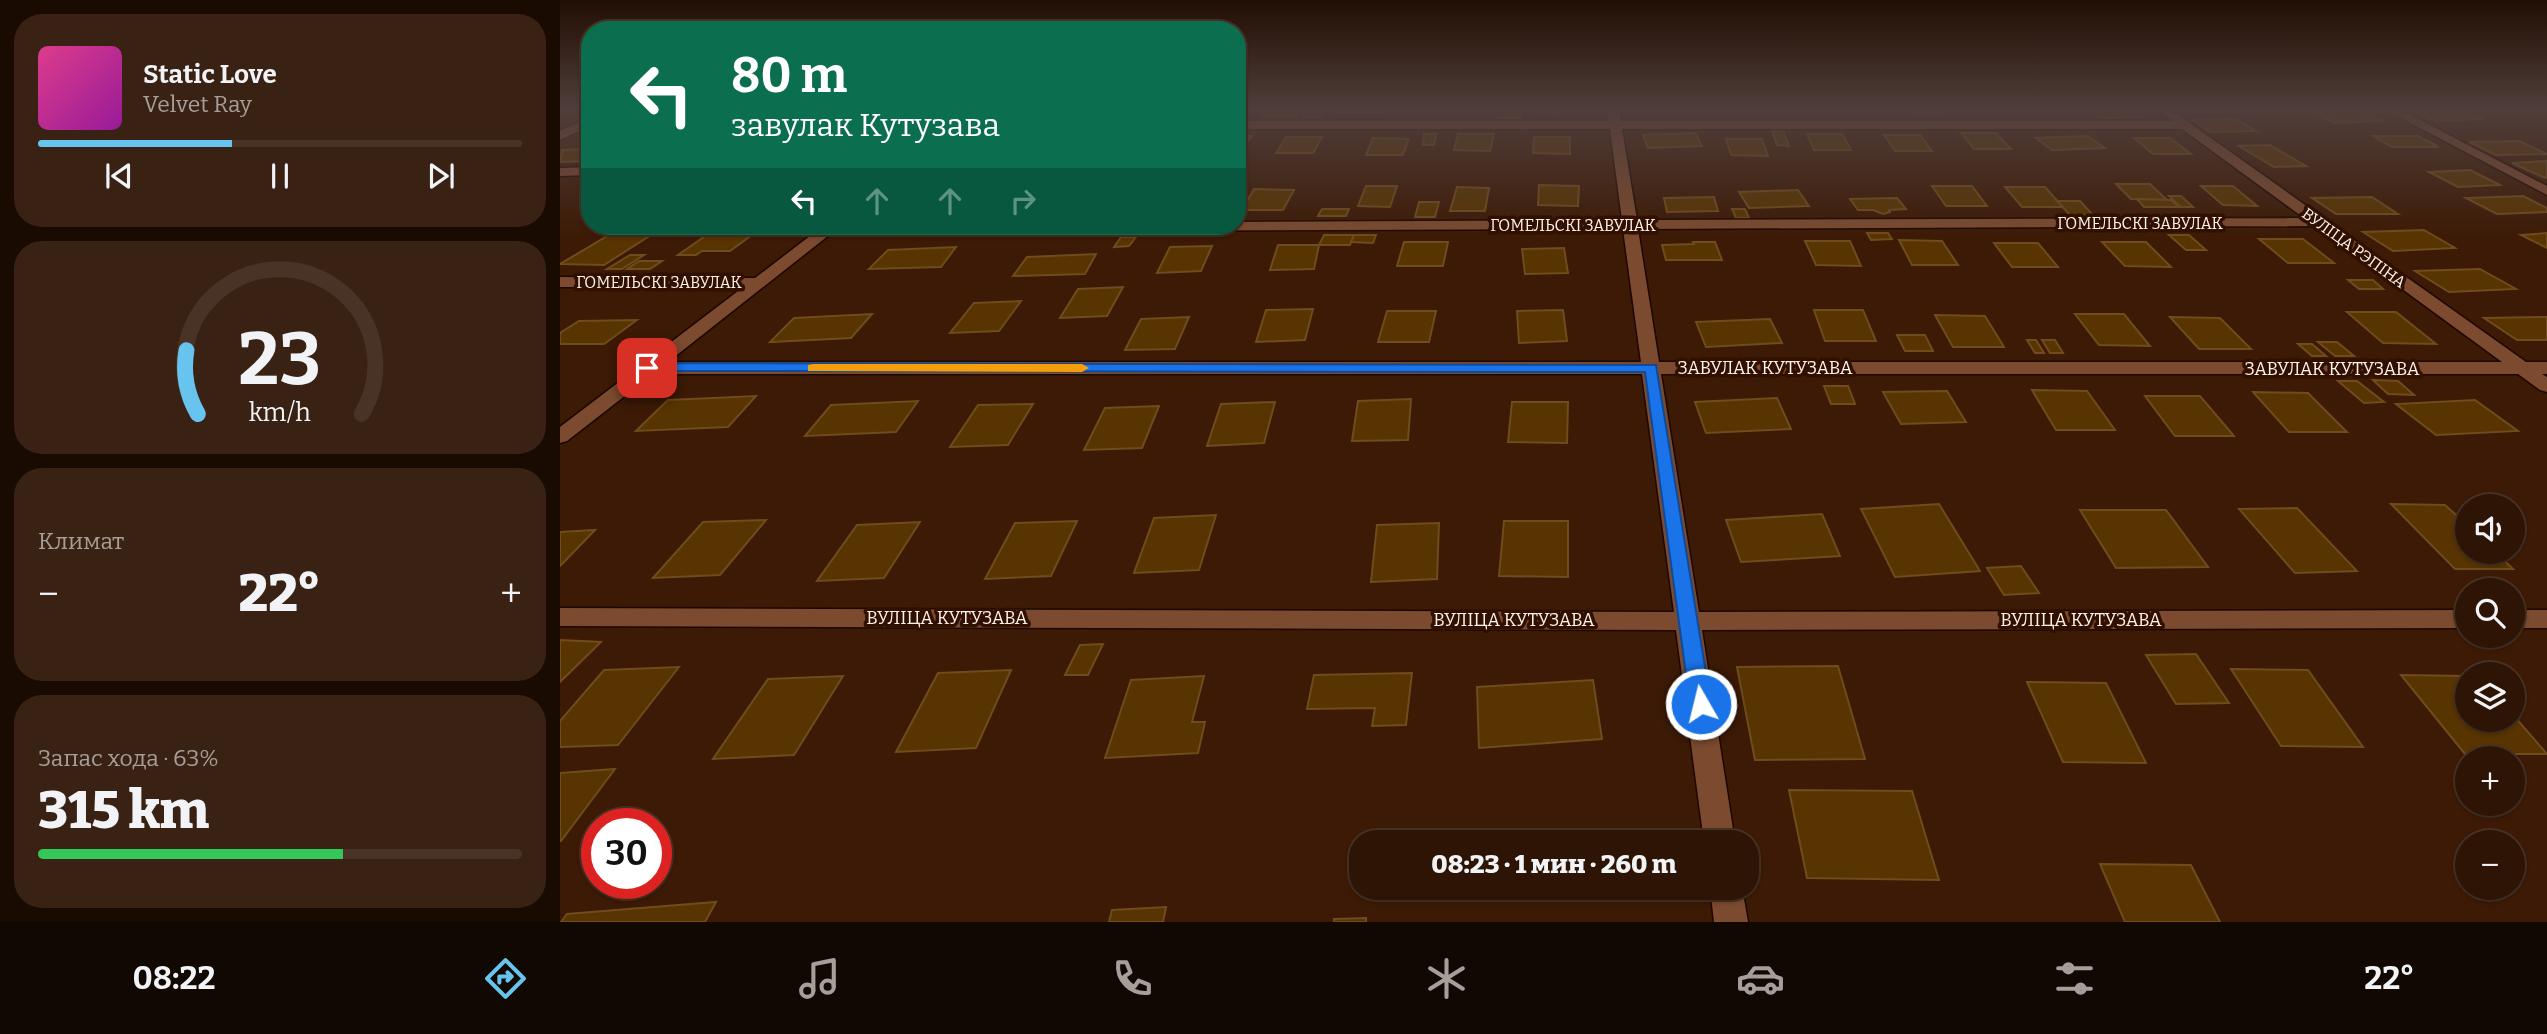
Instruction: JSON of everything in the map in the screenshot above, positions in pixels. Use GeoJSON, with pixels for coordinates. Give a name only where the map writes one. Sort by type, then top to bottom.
{"type":"FeatureCollection","features":[{"type":"Feature","properties":{"kind":"street"},"geometry":{"type":"LineString","coordinates":[[1620,152],[1718,830]]}},
{"type":"Feature","properties":{"kind":"street","name":"ВУЛІЦА РЭПІНА"},"geometry":{"type":"LineString","coordinates":[[2222,152],[2547,386]]}},
{"type":"Feature","properties":{"kind":"street"},"geometry":{"type":"LineString","coordinates":[[2472,152],[2547,191]]}},
{"type":"Feature","properties":{"kind":"street"},"geometry":{"type":"LineString","coordinates":[[560,172],[581,171]]}},
{"type":"Feature","properties":{"kind":"street","name":"ГОМЕЛЬСКІ ЗАВУЛАК"},"geometry":{"type":"LineString","coordinates":[[1246,226],[2317,222]]}},
{"type":"Feature","properties":{"kind":"street"},"geometry":{"type":"LineString","coordinates":[[560,437],[821,235]]}},
{"type":"Feature","properties":{"kind":"street","name":"ГОМЕЛЬСКІ ЗАВУЛАК"},"geometry":{"type":"LineString","coordinates":[[560,282],[758,283]]}},
{"type":"Feature","properties":{"kind":"street","name":"ЗАВУЛАК КУТУЗАВА"},"geometry":{"type":"LineString","coordinates":[[647,368],[2547,368]]}},
{"type":"Feature","properties":{"kind":"street","name":"ВУЛІЦА КУТУЗАВА"},"geometry":{"type":"LineString","coordinates":[[560,617],[1689,621],[2455,619]]}},
{"type":"Feature","properties":{"kind":"street"},"geometry":{"type":"LineString","coordinates":[[2525,619],[2547,618]]}},
{"type":"Feature","properties":{"kind":"street"},"geometry":{"type":"LineString","coordinates":[[1728,900],[1731,922]]}},
{"type":"Feature","properties":{"kind":"building"},"geometry":{"type":"Polygon","coordinates":[[[562,152],[581,152],[581,161],[560,162],[562,152]]]}},
{"type":"Feature","properties":{"kind":"building"},"geometry":{"type":"Polygon","coordinates":[[[1277,152],[1314,152],[1313,153],[1277,152]]]}},
{"type":"Feature","properties":{"kind":"building"},"geometry":{"type":"Polygon","coordinates":[[[1367,152],[1404,152],[1403,155],[1366,155],[1367,152]]]}},
{"type":"Feature","properties":{"kind":"building"},"geometry":{"type":"Polygon","coordinates":[[[1570,152],[1570,154],[1533,153],[1570,152]]]}},
{"type":"Feature","properties":{"kind":"building"},"geometry":{"type":"Polygon","coordinates":[[[1730,152],[1767,152],[1768,156],[1731,155],[1730,152]]]}},
{"type":"Feature","properties":{"kind":"building"},"geometry":{"type":"Polygon","coordinates":[[[2151,152],[2191,154],[2153,154],[2151,152]]]}},
{"type":"Feature","properties":{"kind":"building"},"geometry":{"type":"Polygon","coordinates":[[[2249,152],[2282,152],[2306,166],[2274,167],[2249,152]]]}},
{"type":"Feature","properties":{"kind":"building"},"geometry":{"type":"Polygon","coordinates":[[[2490,152],[2547,154],[2496,155],[2490,152]]]}},
{"type":"Feature","properties":{"kind":"building"},"geometry":{"type":"Polygon","coordinates":[[[2547,161],[2545,178],[2512,163],[2547,161]]]}},
{"type":"Feature","properties":{"kind":"building"},"geometry":{"type":"Polygon","coordinates":[[[2470,170],[2500,185],[2458,187],[2429,172],[2470,170]]]}},
{"type":"Feature","properties":{"kind":"building"},"geometry":{"type":"Polygon","coordinates":[[[2116,184],[2150,184],[2167,200],[2131,199],[2116,184]]]}},
{"type":"Feature","properties":{"kind":"building"},"geometry":{"type":"Polygon","coordinates":[[[1539,185],[1579,186],[1578,206],[1538,205],[1539,185]]]}},
{"type":"Feature","properties":{"kind":"building"},"geometry":{"type":"Polygon","coordinates":[[[1366,186],[1397,186],[1390,207],[1358,206],[1366,186]]]}},
{"type":"Feature","properties":{"kind":"building"},"geometry":{"type":"Polygon","coordinates":[[[1932,186],[1972,186],[1987,206],[1946,206],[1932,186]]]}},
{"type":"Feature","properties":{"kind":"building"},"geometry":{"type":"Polygon","coordinates":[[[2201,186],[2233,186],[2257,206],[2223,205],[2201,186]]]}},
{"type":"Feature","properties":{"kind":"building"},"geometry":{"type":"Polygon","coordinates":[[[1457,187],[1489,188],[1485,211],[1450,211],[1457,187]]]}},
{"type":"Feature","properties":{"kind":"building"},"geometry":{"type":"Polygon","coordinates":[[[2005,187],[2045,187],[2063,207],[2022,207],[2005,187]]]}},
{"type":"Feature","properties":{"kind":"building"},"geometry":{"type":"Polygon","coordinates":[[[1254,189],[1294,190],[1283,210],[1246,210],[1246,203],[1254,189]]]}},
{"type":"Feature","properties":{"kind":"building"},"geometry":{"type":"Polygon","coordinates":[[[1798,190],[1809,206],[1749,208],[1739,192],[1798,190]]]}},
{"type":"Feature","properties":{"kind":"building"},"geometry":{"type":"Polygon","coordinates":[[[2169,196],[2181,196],[2193,207],[2181,207],[2169,196]]]}},
{"type":"Feature","properties":{"kind":"building"},"geometry":{"type":"Polygon","coordinates":[[[2523,196],[2547,208],[2547,212],[2497,214],[2466,198],[2523,196]]]}},
{"type":"Feature","properties":{"kind":"building"},"geometry":{"type":"Polygon","coordinates":[[[1714,197],[1718,211],[1667,212],[1664,198],[1714,197]]]}},
{"type":"Feature","properties":{"kind":"building"},"geometry":{"type":"Polygon","coordinates":[[[2372,197],[2398,214],[2336,214],[2312,198],[2372,197]]]}},
{"type":"Feature","properties":{"kind":"building"},"geometry":{"type":"Polygon","coordinates":[[[1897,198],[1906,209],[1889,210],[1890,212],[1883,214],[1873,210],[1858,210],[1850,199],[1897,198]]]}},
{"type":"Feature","properties":{"kind":"building"},"geometry":{"type":"Polygon","coordinates":[[[2137,199],[2171,200],[2179,207],[2144,207],[2137,199]]]}},
{"type":"Feature","properties":{"kind":"building"},"geometry":{"type":"Polygon","coordinates":[[[2057,201],[2080,201],[2093,215],[2070,215],[2057,201]]]}},
{"type":"Feature","properties":{"kind":"building"},"geometry":{"type":"Polygon","coordinates":[[[1419,202],[1439,202],[1435,217],[1415,217],[1419,202]]]}},
{"type":"Feature","properties":{"kind":"building"},"geometry":{"type":"Polygon","coordinates":[[[1322,209],[1349,209],[1346,216],[1318,216],[1322,209]]]}},
{"type":"Feature","properties":{"kind":"building"},"geometry":{"type":"Polygon","coordinates":[[[1732,209],[1745,209],[1749,218],[1736,218],[1732,209]]]}},
{"type":"Feature","properties":{"kind":"building"},"geometry":{"type":"Polygon","coordinates":[[[2424,230],[2455,248],[2393,251],[2363,232],[2424,230]]]}},
{"type":"Feature","properties":{"kind":"building"},"geometry":{"type":"Polygon","coordinates":[[[1867,233],[1888,233],[1892,239],[1871,240],[1867,233]]]}},
{"type":"Feature","properties":{"kind":"building"},"geometry":{"type":"Polygon","coordinates":[[[2547,233],[2547,248],[2521,235],[2547,233]]]}},
{"type":"Feature","properties":{"kind":"building"},"geometry":{"type":"Polygon","coordinates":[[[609,235],[651,235],[604,265],[560,264],[609,235]]]}},
{"type":"Feature","properties":{"kind":"building"},"geometry":{"type":"Polygon","coordinates":[[[707,235],[752,235],[730,251],[702,251],[696,255],[678,255],[707,235]]]}},
{"type":"Feature","properties":{"kind":"building"},"geometry":{"type":"Polygon","coordinates":[[[1324,235],[1354,235],[1350,245],[1319,245],[1324,235]]]}},
{"type":"Feature","properties":{"kind":"building"},"geometry":{"type":"Polygon","coordinates":[[[1354,235],[1376,235],[1373,243],[1351,242],[1354,235]]]}},
{"type":"Feature","properties":{"kind":"building"},"geometry":{"type":"Polygon","coordinates":[[[2169,235],[2189,235],[2206,250],[2186,250],[2169,235]]]}},
{"type":"Feature","properties":{"kind":"building"},"geometry":{"type":"Polygon","coordinates":[[[1121,237],[1136,237],[1129,246],[1114,247],[1121,237]]]}},
{"type":"Feature","properties":{"kind":"building"},"geometry":{"type":"Polygon","coordinates":[[[2259,239],[2303,239],[2334,263],[2288,263],[2259,239]]]}},
{"type":"Feature","properties":{"kind":"building"},"geometry":{"type":"Polygon","coordinates":[[[1899,240],[1942,241],[1958,265],[1912,265],[1899,240]]]}},
{"type":"Feature","properties":{"kind":"building"},"geometry":{"type":"Polygon","coordinates":[[[1805,241],[1850,241],[1861,266],[1816,265],[1805,241]]]}},
{"type":"Feature","properties":{"kind":"building"},"geometry":{"type":"Polygon","coordinates":[[[1404,242],[1448,242],[1443,266],[1397,266],[1404,242]]]}},
{"type":"Feature","properties":{"kind":"building"},"geometry":{"type":"Polygon","coordinates":[[[1693,242],[1715,242],[1722,260],[1666,260],[1662,245],[1694,244],[1693,242]]]}},
{"type":"Feature","properties":{"kind":"building"},"geometry":{"type":"Polygon","coordinates":[[[2102,242],[2146,242],[2171,267],[2125,266],[2102,242]]]}},
{"type":"Feature","properties":{"kind":"building"},"geometry":{"type":"Polygon","coordinates":[[[1994,243],[2038,243],[2058,267],[2012,267],[1994,243]]]}},
{"type":"Feature","properties":{"kind":"building"},"geometry":{"type":"Polygon","coordinates":[[[1278,245],[1319,245],[1314,269],[1270,270],[1278,245]]]}},
{"type":"Feature","properties":{"kind":"building"},"geometry":{"type":"Polygon","coordinates":[[[1212,246],[1201,271],[1157,273],[1170,247],[1212,246]]]}},
{"type":"Feature","properties":{"kind":"building"},"geometry":{"type":"Polygon","coordinates":[[[956,247],[941,267],[869,269],[888,250],[956,247]]]}},
{"type":"Feature","properties":{"kind":"building"},"geometry":{"type":"Polygon","coordinates":[[[1564,248],[1568,273],[1525,274],[1522,249],[1564,248]]]}},
{"type":"Feature","properties":{"kind":"building"},"geometry":{"type":"Polygon","coordinates":[[[1096,254],[1085,274],[1013,276],[1027,257],[1096,254]]]}},
{"type":"Feature","properties":{"kind":"building"},"geometry":{"type":"Polygon","coordinates":[[[630,255],[644,255],[622,269],[607,269],[630,255]]]}},
{"type":"Feature","properties":{"kind":"building"},"geometry":{"type":"Polygon","coordinates":[[[639,261],[662,261],[650,269],[627,269],[639,261]]]}},
{"type":"Feature","properties":{"kind":"building"},"geometry":{"type":"Polygon","coordinates":[[[2480,269],[2516,289],[2449,292],[2415,271],[2480,269]]]}},
{"type":"Feature","properties":{"kind":"building"},"geometry":{"type":"Polygon","coordinates":[[[2348,280],[2373,280],[2383,289],[2359,289],[2348,280]]]}},
{"type":"Feature","properties":{"kind":"building"},"geometry":{"type":"Polygon","coordinates":[[[1123,287],[1107,316],[1060,318],[1078,289],[1123,287]]]}},
{"type":"Feature","properties":{"kind":"building"},"geometry":{"type":"Polygon","coordinates":[[[1021,301],[999,331],[950,333],[974,303],[1021,301]]]}},
{"type":"Feature","properties":{"kind":"building"},"geometry":{"type":"Polygon","coordinates":[[[1313,309],[1305,340],[1256,342],[1266,310],[1313,309]]]}},
{"type":"Feature","properties":{"kind":"building"},"geometry":{"type":"Polygon","coordinates":[[[1563,310],[1567,341],[1519,343],[1517,311],[1563,310]]]}},
{"type":"Feature","properties":{"kind":"building"},"geometry":{"type":"Polygon","coordinates":[[[1814,310],[1863,310],[1876,341],[1825,341],[1814,310]]]}},
{"type":"Feature","properties":{"kind":"building"},"geometry":{"type":"Polygon","coordinates":[[[1387,311],[1436,311],[1429,342],[1378,342],[1387,311]]]}},
{"type":"Feature","properties":{"kind":"building"},"geometry":{"type":"Polygon","coordinates":[[[2347,312],[2396,312],[2436,344],[2383,343],[2347,312]]]}},
{"type":"Feature","properties":{"kind":"building"},"geometry":{"type":"Polygon","coordinates":[[[872,314],[851,338],[770,342],[794,318],[872,314]]]}},
{"type":"Feature","properties":{"kind":"building"},"geometry":{"type":"Polygon","coordinates":[[[2075,314],[2124,314],[2150,346],[2099,345],[2075,314]]]}},
{"type":"Feature","properties":{"kind":"building"},"geometry":{"type":"Polygon","coordinates":[[[1935,315],[1985,316],[2004,347],[1953,347],[1935,315]]]}},
{"type":"Feature","properties":{"kind":"building"},"geometry":{"type":"Polygon","coordinates":[[[1189,317],[1175,349],[1125,350],[1141,319],[1189,317]]]}},
{"type":"Feature","properties":{"kind":"building"},"geometry":{"type":"Polygon","coordinates":[[[2170,317],[2220,318],[2251,349],[2199,349],[2170,317]]]}},
{"type":"Feature","properties":{"kind":"building"},"geometry":{"type":"Polygon","coordinates":[[[2547,317],[2547,340],[2517,340],[2484,318],[2547,317]]]}},
{"type":"Feature","properties":{"kind":"building"},"geometry":{"type":"Polygon","coordinates":[[[1770,319],[1782,343],[1706,347],[1696,322],[1770,319]]]}},
{"type":"Feature","properties":{"kind":"building"},"geometry":{"type":"Polygon","coordinates":[[[637,320],[604,344],[560,344],[560,333],[579,321],[637,320]]]}},
{"type":"Feature","properties":{"kind":"building"},"geometry":{"type":"Polygon","coordinates":[[[1897,335],[1925,335],[1933,351],[1905,351],[1897,335]]]}},
{"type":"Feature","properties":{"kind":"building"},"geometry":{"type":"Polygon","coordinates":[[[2027,340],[2036,340],[2044,353],[2035,353],[2027,340]]]}},
{"type":"Feature","properties":{"kind":"building"},"geometry":{"type":"Polygon","coordinates":[[[2042,340],[2055,340],[2063,353],[2050,353],[2042,340]]]}},
{"type":"Feature","properties":{"kind":"building"},"geometry":{"type":"Polygon","coordinates":[[[2318,342],[2337,342],[2354,356],[2335,356],[2318,342]]]}},
{"type":"Feature","properties":{"kind":"building"},"geometry":{"type":"Polygon","coordinates":[[[2298,344],[2312,344],[2326,356],[2312,356],[2298,344]]]}},
{"type":"Feature","properties":{"kind":"building"},"geometry":{"type":"Polygon","coordinates":[[[2373,380],[2398,381],[2414,395],[2388,394],[2373,380]]]}},
{"type":"Feature","properties":{"kind":"building"},"geometry":{"type":"Polygon","coordinates":[[[2338,381],[2357,381],[2384,402],[2364,403],[2338,381]]]}},
{"type":"Feature","properties":{"kind":"building"},"geometry":{"type":"Polygon","coordinates":[[[1824,386],[1848,386],[1855,404],[1831,404],[1824,386]]]}},
{"type":"Feature","properties":{"kind":"building"},"geometry":{"type":"Polygon","coordinates":[[[2032,390],[2087,391],[2115,430],[2056,430],[2032,390]]]}},
{"type":"Feature","properties":{"kind":"building"},"geometry":{"type":"Polygon","coordinates":[[[1947,391],[1966,422],[1901,424],[1883,392],[1947,391]]]}},
{"type":"Feature","properties":{"kind":"building"},"geometry":{"type":"Polygon","coordinates":[[[2253,392],[2308,393],[2347,432],[2289,432],[2253,392]]]}},
{"type":"Feature","properties":{"kind":"building"},"geometry":{"type":"Polygon","coordinates":[[[756,396],[728,427],[636,431],[668,400],[756,396]]]}},
{"type":"Feature","properties":{"kind":"building"},"geometry":{"type":"Polygon","coordinates":[[[2145,396],[2200,396],[2234,436],[2175,436],[2145,396]]]}},
{"type":"Feature","properties":{"kind":"building"},"geometry":{"type":"Polygon","coordinates":[[[1777,398],[1791,429],[1706,433],[1695,402],[1777,398]]]}},
{"type":"Feature","properties":{"kind":"building"},"geometry":{"type":"Polygon","coordinates":[[[1411,399],[1408,440],[1352,441],[1358,401],[1411,399]]]}},
{"type":"Feature","properties":{"kind":"building"},"geometry":{"type":"Polygon","coordinates":[[[2475,400],[2518,431],[2436,435],[2396,404],[2475,400]]]}},
{"type":"Feature","properties":{"kind":"building"},"geometry":{"type":"Polygon","coordinates":[[[918,401],[896,432],[805,436],[831,405],[918,401]]]}},
{"type":"Feature","properties":{"kind":"building"},"geometry":{"type":"Polygon","coordinates":[[[1275,402],[1264,443],[1207,446],[1221,404],[1275,402]]]}},
{"type":"Feature","properties":{"kind":"building"},"geometry":{"type":"Polygon","coordinates":[[[1512,402],[1568,402],[1567,443],[1508,442],[1512,402]]]}},
{"type":"Feature","properties":{"kind":"building"},"geometry":{"type":"Polygon","coordinates":[[[1033,404],[1008,445],[950,447],[978,405],[1033,404]]]}},
{"type":"Feature","properties":{"kind":"building"},"geometry":{"type":"Polygon","coordinates":[[[1159,406],[1142,448],[1084,450],[1105,408],[1159,406]]]}},
{"type":"Feature","properties":{"kind":"building"},"geometry":{"type":"Polygon","coordinates":[[[1939,504],[1980,571],[1895,577],[1861,509],[1939,504]]]}},
{"type":"Feature","properties":{"kind":"building"},"geometry":{"type":"Polygon","coordinates":[[[2391,504],[2445,505],[2455,514],[2455,564],[2508,564],[2513,569],[2455,569],[2391,504]]]}},
{"type":"Feature","properties":{"kind":"building"},"geometry":{"type":"Polygon","coordinates":[[[2297,508],[2357,571],[2295,573],[2239,509],[2297,508]]]}},
{"type":"Feature","properties":{"kind":"building"},"geometry":{"type":"Polygon","coordinates":[[[2080,510],[2166,510],[2208,567],[2116,568],[2080,510]]]}},
{"type":"Feature","properties":{"kind":"building"},"geometry":{"type":"Polygon","coordinates":[[[1822,514],[1840,556],[1741,562],[1726,520],[1822,514]]]}},
{"type":"Feature","properties":{"kind":"building"},"geometry":{"type":"Polygon","coordinates":[[[1216,515],[1199,570],[1134,573],[1154,518],[1216,515]]]}},
{"type":"Feature","properties":{"kind":"building"},"geometry":{"type":"Polygon","coordinates":[[[766,520],[720,575],[653,578],[703,522],[766,520]]]}},
{"type":"Feature","properties":{"kind":"building"},"geometry":{"type":"Polygon","coordinates":[[[1077,521],[1051,576],[985,579],[1015,523],[1077,521]]]}},
{"type":"Feature","properties":{"kind":"building"},"geometry":{"type":"Polygon","coordinates":[[[1504,521],[1568,521],[1568,577],[1499,576],[1504,521]]]}},
{"type":"Feature","properties":{"kind":"building"},"geometry":{"type":"Polygon","coordinates":[[[920,522],[884,578],[817,581],[857,525],[920,522]]]}},
{"type":"Feature","properties":{"kind":"building"},"geometry":{"type":"Polygon","coordinates":[[[1439,523],[1437,579],[1371,582],[1377,525],[1439,523]]]}},
{"type":"Feature","properties":{"kind":"building"},"geometry":{"type":"Polygon","coordinates":[[[595,530],[560,566],[560,532],[595,530]]]}},
{"type":"Feature","properties":{"kind":"building"},"geometry":{"type":"Polygon","coordinates":[[[2021,566],[2039,593],[2004,595],[1987,568],[2021,566]]]}},
{"type":"Feature","properties":{"kind":"building"},"geometry":{"type":"Polygon","coordinates":[[[560,640],[601,642],[560,682],[560,640]]]}},
{"type":"Feature","properties":{"kind":"building"},"geometry":{"type":"Polygon","coordinates":[[[1103,644],[1088,675],[1065,675],[1080,645],[1103,644]]]}},
{"type":"Feature","properties":{"kind":"building"},"geometry":{"type":"Polygon","coordinates":[[[2196,654],[2229,703],[2176,704],[2146,655],[2196,654]]]}},
{"type":"Feature","properties":{"kind":"building"},"geometry":{"type":"Polygon","coordinates":[[[1838,666],[1865,759],[1755,760],[1737,667],[1838,666]]]}},
{"type":"Feature","properties":{"kind":"building"},"geometry":{"type":"Polygon","coordinates":[[[679,667],[618,745],[560,747],[560,721],[604,670],[679,667]]]}},
{"type":"Feature","properties":{"kind":"building"},"geometry":{"type":"Polygon","coordinates":[[[2231,669],[2308,670],[2363,747],[2281,746],[2231,669]]]}},
{"type":"Feature","properties":{"kind":"building"},"geometry":{"type":"Polygon","coordinates":[[[1011,670],[976,748],[896,752],[938,673],[1011,670]]]}},
{"type":"Feature","properties":{"kind":"building"},"geometry":{"type":"Polygon","coordinates":[[[1412,673],[1406,725],[1372,726],[1375,708],[1307,709],[1314,675],[1412,673]]]}},
{"type":"Feature","properties":{"kind":"building"},"geometry":{"type":"Polygon","coordinates":[[[2401,675],[2455,676],[2455,732],[2525,732],[2525,729],[2547,754],[2525,754],[2525,746],[2459,746],[2401,675]]]}},
{"type":"Feature","properties":{"kind":"building"},"geometry":{"type":"Polygon","coordinates":[[[843,676],[794,755],[713,759],[768,679],[843,676]]]}},
{"type":"Feature","properties":{"kind":"building"},"geometry":{"type":"Polygon","coordinates":[[[1204,676],[1192,722],[1205,722],[1198,753],[1105,758],[1131,680],[1204,676]]]}},
{"type":"Feature","properties":{"kind":"building"},"geometry":{"type":"Polygon","coordinates":[[[1593,680],[1602,739],[1479,748],[1477,687],[1593,680]]]}},
{"type":"Feature","properties":{"kind":"building"},"geometry":{"type":"Polygon","coordinates":[[[2027,682],[2106,683],[2146,763],[2063,762],[2027,682]]]}},
{"type":"Feature","properties":{"kind":"building"},"geometry":{"type":"Polygon","coordinates":[[[615,769],[586,808],[581,808],[581,814],[561,841],[560,841],[560,773],[615,769]]]}},
{"type":"Feature","properties":{"kind":"building"},"geometry":{"type":"Polygon","coordinates":[[[1789,790],[1912,791],[1939,880],[1807,878],[1789,790]]]}},
{"type":"Feature","properties":{"kind":"building"},"geometry":{"type":"Polygon","coordinates":[[[2100,864],[2191,865],[2220,922],[2125,922],[2100,864]]]}},
{"type":"Feature","properties":{"kind":"building"},"geometry":{"type":"Polygon","coordinates":[[[716,902],[705,922],[561,922],[567,914],[716,902]]]}},
{"type":"Feature","properties":{"kind":"building"},"geometry":{"type":"Polygon","coordinates":[[[1166,907],[1163,922],[1109,922],[1112,910],[1166,907]]]}},
{"type":"Feature","properties":{"kind":"building"},"geometry":{"type":"Polygon","coordinates":[[[1366,918],[1366,922],[1334,922],[1334,919],[1366,918]]]}},
{"type":"Feature","properties":{"kind":"slow traffic"},"geometry":{"type":"LineString","coordinates":[[813,368],[1082,368]]}},
{"type":"Feature","properties":{"kind":"route"},"geometry":{"type":"LineString","coordinates":[[647,368],[1651,368],[1701,704]]}}]}
